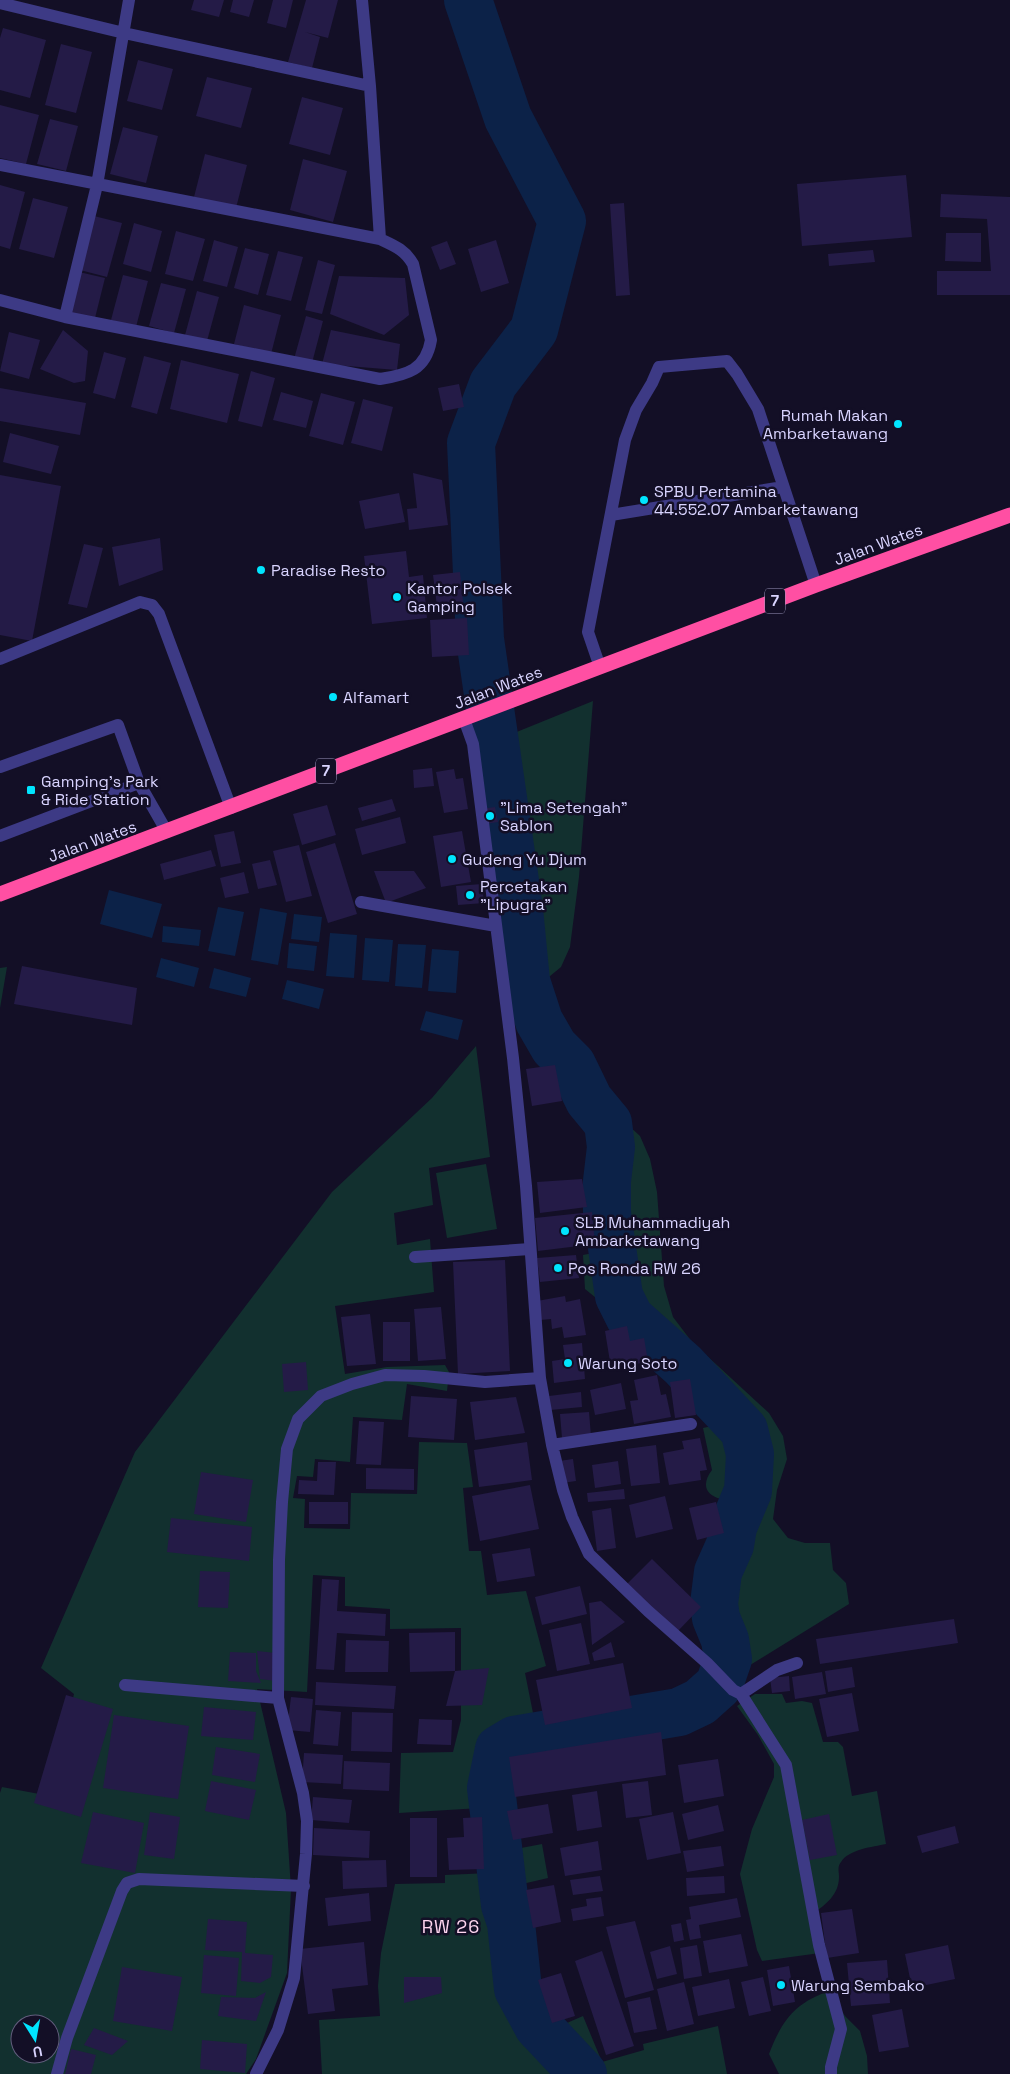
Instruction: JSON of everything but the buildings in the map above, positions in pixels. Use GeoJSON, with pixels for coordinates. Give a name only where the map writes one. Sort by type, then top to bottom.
{"type":"FeatureCollection","features":[{"type":"Feature","properties":{"kind":"highway","name":"Jalan Wates"},"geometry":{"type":"LineString","coordinates":[[0,894],[816,585],[1010,515]]}},
{"type":"Feature","properties":{"kind":"street"},"geometry":{"type":"LineString","coordinates":[[64,317],[97,185],[130,0]]}},
{"type":"Feature","properties":{"kind":"street"},"geometry":{"type":"LineString","coordinates":[[362,0],[370,86],[380,239]]}},
{"type":"Feature","properties":{"kind":"street"},"geometry":{"type":"LineString","coordinates":[[0,3],[124,33],[370,86]]}},
{"type":"Feature","properties":{"kind":"street"},"geometry":{"type":"LineString","coordinates":[[0,165],[380,239],[407,254],[413,264],[431,340],[429,352],[420,366],[402,376],[380,379],[64,317],[0,300]]}},
{"type":"Feature","properties":{"kind":"street"},"geometry":{"type":"LineString","coordinates":[[600,667],[588,632],[626,440],[636,410],[652,383],[658,367],[726,361],[737,374],[758,409],[816,585]]}},
{"type":"Feature","properties":{"kind":"street"},"geometry":{"type":"LineString","coordinates":[[611,516],[783,487]]}},
{"type":"Feature","properties":{"kind":"street"},"geometry":{"type":"LineString","coordinates":[[0,659],[140,602],[152,606],[158,614],[231,808]]}},
{"type":"Feature","properties":{"kind":"street"},"geometry":{"type":"LineString","coordinates":[[464,719],[473,744],[513,1058],[540,1378],[552,1445],[572,1517],[589,1554],[648,1611],[741,1692],[786,1765],[819,1945],[841,2029],[831,2067],[831,2074]]}},
{"type":"Feature","properties":{"kind":"street"},"geometry":{"type":"LineString","coordinates":[[0,767],[118,724],[139,783],[167,832]]}},
{"type":"Feature","properties":{"kind":"street"},"geometry":{"type":"LineString","coordinates":[[0,836],[139,783]]}},
{"type":"Feature","properties":{"kind":"street"},"geometry":{"type":"LineString","coordinates":[[361,902],[496,926]]}},
{"type":"Feature","properties":{"kind":"street"},"geometry":{"type":"LineString","coordinates":[[415,1257],[530,1249]]}},
{"type":"Feature","properties":{"kind":"street"},"geometry":{"type":"LineString","coordinates":[[261,2073],[284,2014],[294,1978],[304,1886],[307,1821],[302,1793],[278,1698],[279,1569],[282,1502],[287,1449],[298,1419],[321,1396],[352,1384],[385,1375],[424,1376],[485,1382],[540,1378]]}},
{"type":"Feature","properties":{"kind":"street"},"geometry":{"type":"LineString","coordinates":[[552,1445],[691,1424]]}},
{"type":"Feature","properties":{"kind":"street"},"geometry":{"type":"LineString","coordinates":[[741,1692],[777,1670],[797,1663]]}},
{"type":"Feature","properties":{"kind":"street"},"geometry":{"type":"LineString","coordinates":[[125,1684],[278,1698]]}},
{"type":"Feature","properties":{"kind":"street"},"geometry":{"type":"LineString","coordinates":[[57,2074],[67,2038],[122,1891],[127,1883],[139,1879],[304,1886]]}},
{"type":"Feature","properties":{"kind":"green space"},"geometry":{"type":"Polygon","coordinates":[[[593,701],[579,877],[570,947],[561,967],[538,986],[504,737],[593,701]]]}},
{"type":"Feature","properties":{"kind":"green space"},"geometry":{"type":"Polygon","coordinates":[[[7,967],[0,1008],[0,968],[7,967]]]}},
{"type":"Feature","properties":{"kind":"green space"},"geometry":{"type":"Polygon","coordinates":[[[476,1046],[490,1157],[429,1168],[433,1205],[394,1213],[397,1245],[430,1239],[434,1292],[335,1306],[345,1374],[387,1367],[445,1365],[449,1372],[447,1391],[407,1384],[402,1420],[353,1417],[350,1462],[315,1459],[313,1477],[297,1476],[293,1498],[305,1499],[304,1528],[350,1529],[351,1493],[417,1494],[419,1442],[467,1443],[473,1487],[463,1488],[469,1551],[481,1551],[487,1595],[526,1591],[546,1666],[525,1673],[536,1728],[506,1733],[492,1742],[483,1770],[480,1808],[399,1813],[401,1753],[453,1752],[461,1720],[461,1628],[390,1629],[390,1609],[345,1606],[345,1577],[313,1575],[307,1692],[257,1689],[286,1813],[291,1889],[287,1973],[256,2059],[246,2074],[0,2074],[0,1793],[2,1787],[50,1796],[74,1694],[41,1668],[135,1452],[332,1192],[432,1098],[476,1046]]]}},
{"type":"Feature","properties":{"kind":"green space"},"geometry":{"type":"Polygon","coordinates":[[[616,1114],[640,1136],[650,1159],[657,1192],[664,1286],[673,1317],[692,1342],[769,1413],[783,1436],[787,1459],[777,1490],[773,1519],[788,1538],[805,1543],[830,1543],[833,1570],[846,1583],[849,1604],[742,1670],[739,1649],[722,1615],[722,1595],[735,1550],[721,1499],[711,1495],[706,1488],[707,1479],[712,1470],[703,1428],[730,1422],[680,1368],[585,1289],[583,1255],[603,1251],[595,1170],[601,1138],[616,1114]]]}},
{"type":"Feature","properties":{"kind":"green space"},"geometry":{"type":"Polygon","coordinates":[[[486,1164],[497,1229],[447,1238],[436,1173],[486,1164]]]}},
{"type":"Feature","properties":{"kind":"green space"},"geometry":{"type":"Polygon","coordinates":[[[755,1694],[782,1694],[786,1703],[802,1701],[812,1703],[823,1742],[838,1742],[843,1747],[852,1796],[877,1791],[886,1844],[855,1851],[840,1864],[837,1889],[827,1903],[813,1913],[820,1953],[762,1961],[757,1950],[740,1874],[752,1829],[774,1777],[774,1764],[758,1735],[737,1706],[755,1694]]]}},
{"type":"Feature","properties":{"kind":"green space"},"geometry":{"type":"Polygon","coordinates":[[[542,1844],[548,1878],[518,1885],[517,1891],[528,1930],[526,1972],[546,2024],[553,2029],[583,2016],[602,2062],[644,2050],[643,2044],[718,2026],[727,2074],[322,2074],[319,2020],[380,2016],[378,1986],[381,1953],[395,1884],[445,1883],[445,1875],[490,1873],[489,1854],[542,1844]]]}},
{"type":"Feature","properties":{"kind":"green space"},"geometry":{"type":"Polygon","coordinates":[[[829,1991],[845,2016],[860,2031],[867,2056],[868,2074],[779,2074],[769,2054],[785,2022],[791,2014],[807,2001],[829,1991]]]}},
{"type":"Feature","properties":{"kind":"water"},"geometry":{"type":"Polygon","coordinates":[[[109,890],[162,904],[152,938],[100,924],[109,890]]]}},
{"type":"Feature","properties":{"kind":"water"},"geometry":{"type":"Polygon","coordinates":[[[218,907],[244,912],[235,956],[208,951],[218,907]]]}},
{"type":"Feature","properties":{"kind":"water"},"geometry":{"type":"Polygon","coordinates":[[[260,908],[287,913],[278,965],[251,960],[260,908]]]}},
{"type":"Feature","properties":{"kind":"water"},"geometry":{"type":"Polygon","coordinates":[[[294,914],[322,917],[319,942],[291,939],[294,914]]]}},
{"type":"Feature","properties":{"kind":"water"},"geometry":{"type":"Polygon","coordinates":[[[163,926],[201,930],[199,946],[162,942],[163,926]]]}},
{"type":"Feature","properties":{"kind":"water"},"geometry":{"type":"Polygon","coordinates":[[[330,933],[357,935],[354,978],[326,976],[330,933]]]}},
{"type":"Feature","properties":{"kind":"water"},"geometry":{"type":"Polygon","coordinates":[[[365,938],[393,940],[389,982],[362,980],[365,938]]]}},
{"type":"Feature","properties":{"kind":"water"},"geometry":{"type":"Polygon","coordinates":[[[289,943],[317,946],[314,971],[287,968],[289,943]]]}},
{"type":"Feature","properties":{"kind":"water"},"geometry":{"type":"Polygon","coordinates":[[[398,944],[426,945],[422,988],[395,986],[398,944]]]}},
{"type":"Feature","properties":{"kind":"water"},"geometry":{"type":"Polygon","coordinates":[[[432,949],[459,951],[456,993],[428,991],[432,949]]]}},
{"type":"Feature","properties":{"kind":"water"},"geometry":{"type":"Polygon","coordinates":[[[161,958],[199,968],[194,987],[156,977],[161,958]]]}},
{"type":"Feature","properties":{"kind":"water"},"geometry":{"type":"Polygon","coordinates":[[[214,968],[251,978],[246,997],[209,988],[214,968]]]}},
{"type":"Feature","properties":{"kind":"water"},"geometry":{"type":"Polygon","coordinates":[[[287,980],[324,989],[319,1009],[282,999],[287,980]]]}},
{"type":"Feature","properties":{"kind":"water"},"geometry":{"type":"Polygon","coordinates":[[[426,1011],[463,1020],[458,1040],[420,1030],[426,1011]]]}},
{"type":"Feature","properties":{"kind":"waterway"},"geometry":{"type":"LineString","coordinates":[[468,0],[508,118],[562,221],[534,330],[493,384],[471,443],[480,639],[519,909],[526,981],[539,1021],[554,1047],[572,1065],[589,1100],[608,1123],[611,1147],[607,1181],[607,1213],[619,1296],[630,1318],[683,1365],[744,1430],[750,1454],[748,1491],[733,1527],[730,1545],[718,1572],[714,1604],[716,1618],[725,1640],[728,1659],[719,1685],[700,1702],[679,1712],[514,1740],[499,1749],[491,1788],[505,1905],[511,1923],[518,1989],[538,2026],[583,2074]]}},
{"type":"Feature","properties":{"kind":"place","name":"Rumah Makan Ambarketawang"},"geometry":{"type":"Point","coordinates":[898,424]}},
{"type":"Feature","properties":{"kind":"place","name":"SPBU Pertamina 44.552.07 Ambarketawang"},"geometry":{"type":"Point","coordinates":[644,500]}},
{"type":"Feature","properties":{"kind":"place","name":"Paradise Resto"},"geometry":{"type":"Point","coordinates":[261,570]}},
{"type":"Feature","properties":{"kind":"place","name":"Kantor Polsek Gamping"},"geometry":{"type":"Point","coordinates":[397,597]}},
{"type":"Feature","properties":{"kind":"place","name":"Alfamart"},"geometry":{"type":"Point","coordinates":[333,697]}},
{"type":"Feature","properties":{"kind":"place","name":"Gamping's Park & Ride Station"},"geometry":{"type":"Point","coordinates":[31,790]}},
{"type":"Feature","properties":{"kind":"place","name":"\"Lima Setengah\" Sablon"},"geometry":{"type":"Point","coordinates":[490,816]}},
{"type":"Feature","properties":{"kind":"place","name":"Gudeng Yu Djum"},"geometry":{"type":"Point","coordinates":[452,859]}},
{"type":"Feature","properties":{"kind":"place","name":"Percetakan \"Lipugra\""},"geometry":{"type":"Point","coordinates":[470,895]}},
{"type":"Feature","properties":{"kind":"place","name":"SLB Muhammadiyah Ambarketawang"},"geometry":{"type":"Point","coordinates":[565,1231]}},
{"type":"Feature","properties":{"kind":"place","name":"Pos Ronda RW 26"},"geometry":{"type":"Point","coordinates":[558,1268]}},
{"type":"Feature","properties":{"kind":"place","name":"Warung Soto"},"geometry":{"type":"Point","coordinates":[568,1363]}},
{"type":"Feature","properties":{"kind":"place","name":"Warung Sembako"},"geometry":{"type":"Point","coordinates":[781,1985]}},
{"type":"Feature","properties":{"kind":"district","name":"RW 26"},"geometry":{"type":"Point","coordinates":[451,1927]}}]}
